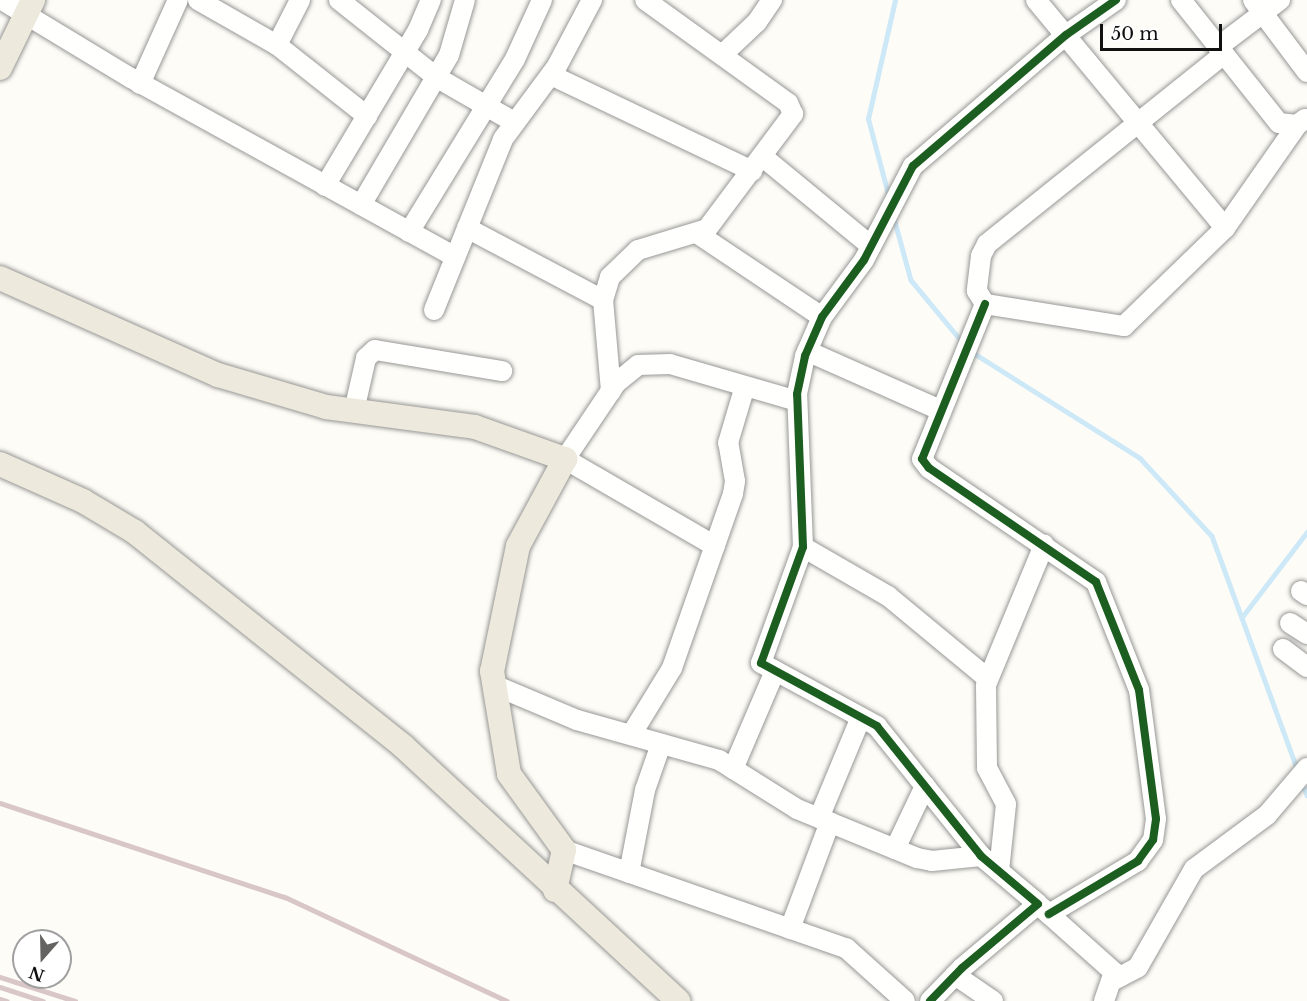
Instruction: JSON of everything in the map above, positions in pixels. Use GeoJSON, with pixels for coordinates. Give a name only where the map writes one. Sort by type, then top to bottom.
{"type":"FeatureCollection","features":[{"type":"Feature","properties":{"kind":"main road"},"geometry":{"type":"LineString","coordinates":[[0,68],[29,8]]}},
{"type":"Feature","properties":{"kind":"main road"},"geometry":{"type":"LineString","coordinates":[[0,278],[218,375],[326,407],[475,427],[565,459],[518,546],[492,671],[509,774],[564,850],[555,890]]}},
{"type":"Feature","properties":{"kind":"main road"},"geometry":{"type":"LineString","coordinates":[[0,464],[83,501],[135,532],[404,747],[555,890],[678,1001]]}},
{"type":"Feature","properties":{"kind":"street"},"geometry":{"type":"LineString","coordinates":[[2,0],[29,8],[140,84],[455,257]]}},
{"type":"Feature","properties":{"kind":"street"},"geometry":{"type":"LineString","coordinates":[[140,84],[178,0]]}},
{"type":"Feature","properties":{"kind":"street"},"geometry":{"type":"LineString","coordinates":[[198,0],[278,45],[367,116]]}},
{"type":"Feature","properties":{"kind":"street"},"geometry":{"type":"LineString","coordinates":[[278,45],[300,0]]}},
{"type":"Feature","properties":{"kind":"street"},"geometry":{"type":"LineString","coordinates":[[339,0],[403,54],[436,77],[514,122]]}},
{"type":"Feature","properties":{"kind":"street"},"geometry":{"type":"LineString","coordinates":[[325,186],[403,54],[431,0]]}},
{"type":"Feature","properties":{"kind":"street"},"geometry":{"type":"LineString","coordinates":[[361,205],[455,41],[465,0]]}},
{"type":"Feature","properties":{"kind":"street"},"geometry":{"type":"LineString","coordinates":[[409,232],[520,50],[542,0]]}},
{"type":"Feature","properties":{"kind":"street"},"geometry":{"type":"LineString","coordinates":[[434,310],[503,139],[551,75],[592,0]]}},
{"type":"Feature","properties":{"kind":"street"},"geometry":{"type":"LineString","coordinates":[[611,391],[603,300],[610,278],[629,256],[698,234],[712,224],[791,120],[792,108],[645,0]]}},
{"type":"Feature","properties":{"kind":"street"},"geometry":{"type":"LineString","coordinates":[[722,56],[757,22],[772,0]]}},
{"type":"Feature","properties":{"kind":"street"},"geometry":{"type":"LineString","coordinates":[[1036,0],[1225,228]]}},
{"type":"Feature","properties":{"kind":"street"},"geometry":{"type":"LineString","coordinates":[[1114,980],[1109,966],[981,856],[877,726],[761,663],[803,547],[797,401],[807,351],[822,317],[871,246],[913,166],[1066,35],[1116,0]]}},
{"type":"Feature","properties":{"kind":"street"},"geometry":{"type":"LineString","coordinates":[[1181,0],[1279,123],[1302,121]]}},
{"type":"Feature","properties":{"kind":"street"},"geometry":{"type":"LineString","coordinates":[[1280,0],[1258,7],[1221,50],[1138,122],[987,244],[981,256],[977,291],[985,304],[1124,326],[1225,228],[1302,121]]}},
{"type":"Feature","properties":{"kind":"street"},"geometry":{"type":"LineString","coordinates":[[1258,7],[1307,72]]}},
{"type":"Feature","properties":{"kind":"street"},"geometry":{"type":"LineString","coordinates":[[551,75],[757,164],[871,246]]}},
{"type":"Feature","properties":{"kind":"street"},"geometry":{"type":"LineString","coordinates":[[467,228],[603,300]]}},
{"type":"Feature","properties":{"kind":"street"},"geometry":{"type":"LineString","coordinates":[[698,234],[822,317]]}},
{"type":"Feature","properties":{"kind":"street"},"geometry":{"type":"LineString","coordinates":[[930,1001],[955,975],[1043,909],[1138,861],[1153,840],[1156,819],[1139,690],[1101,591],[1089,575],[925,464],[922,453],[985,304]]}},
{"type":"Feature","properties":{"kind":"street"},"geometry":{"type":"LineString","coordinates":[[354,411],[366,358],[375,350],[502,371]]}},
{"type":"Feature","properties":{"kind":"street"},"geometry":{"type":"LineString","coordinates":[[807,351],[940,410]]}},
{"type":"Feature","properties":{"kind":"street"},"geometry":{"type":"LineString","coordinates":[[715,546],[565,459],[611,391],[626,374],[653,362],[797,401]]}},
{"type":"Feature","properties":{"kind":"street"},"geometry":{"type":"LineString","coordinates":[[631,735],[672,668],[735,487],[728,442],[746,386]]}},
{"type":"Feature","properties":{"kind":"street"},"geometry":{"type":"LineString","coordinates":[[999,871],[1006,804],[987,768],[987,678],[1044,545]]}},
{"type":"Feature","properties":{"kind":"street"},"geometry":{"type":"LineString","coordinates":[[803,547],[888,596],[987,678]]}},
{"type":"Feature","properties":{"kind":"street"},"geometry":{"type":"LineString","coordinates":[[1290,623],[1307,634]]}},
{"type":"Feature","properties":{"kind":"street"},"geometry":{"type":"LineString","coordinates":[[1283,649],[1307,667]]}},
{"type":"Feature","properties":{"kind":"street"},"geometry":{"type":"LineString","coordinates":[[733,769],[775,670]]}},
{"type":"Feature","properties":{"kind":"street"},"geometry":{"type":"LineString","coordinates":[[494,685],[571,718],[713,758],[791,806],[895,849],[932,861],[981,856]]}},
{"type":"Feature","properties":{"kind":"street"},"geometry":{"type":"LineString","coordinates":[[790,929],[861,717]]}},
{"type":"Feature","properties":{"kind":"street"},"geometry":{"type":"LineString","coordinates":[[630,873],[645,790],[661,744]]}},
{"type":"Feature","properties":{"kind":"street"},"geometry":{"type":"LineString","coordinates":[[1104,1001],[1114,980],[1138,967],[1194,869],[1271,812],[1307,768]]}},
{"type":"Feature","properties":{"kind":"street"},"geometry":{"type":"LineString","coordinates":[[895,849],[925,786]]}},
{"type":"Feature","properties":{"kind":"street"},"geometry":{"type":"LineString","coordinates":[[564,850],[851,951],[905,1001]]}},
{"type":"Feature","properties":{"kind":"street"},"geometry":{"type":"LineString","coordinates":[[955,975],[993,1001]]}},
{"type":"Feature","properties":{"kind":"waterway"},"geometry":{"type":"LineString","coordinates":[[889,198],[868,119],[895,0]]}},
{"type":"Feature","properties":{"kind":"waterway"},"geometry":{"type":"LineString","coordinates":[[894,218],[911,280],[964,344]]}},
{"type":"Feature","properties":{"kind":"waterway"},"geometry":{"type":"LineString","coordinates":[[972,352],[1140,458],[1212,536],[1298,771]]}},
{"type":"Feature","properties":{"kind":"waterway"},"geometry":{"type":"LineString","coordinates":[[1242,617],[1307,532]]}},
{"type":"Feature","properties":{"kind":"waterway"},"geometry":{"type":"LineString","coordinates":[[1302,782],[1307,795]]}},
{"type":"Feature","properties":{"kind":"railway"},"geometry":{"type":"LineString","coordinates":[[0,803],[285,897],[507,1001]]}},
{"type":"Feature","properties":{"kind":"railway"},"geometry":{"type":"LineString","coordinates":[[0,977],[75,1001]]}},
{"type":"Feature","properties":{"kind":"railway"},"geometry":{"type":"LineString","coordinates":[[0,987],[43,1001]]}},
{"type":"Feature","properties":{"kind":"railway"},"geometry":{"type":"LineString","coordinates":[[0,999],[7,1001]]}},
{"type":"Feature","properties":{"kind":"cycle path"},"geometry":{"type":"LineString","coordinates":[[930,1001],[962,968],[1038,904],[981,856],[877,726],[761,663],[803,547],[797,394],[805,356],[822,317],[864,260],[913,166],[1066,35],[1116,0]]}},
{"type":"Feature","properties":{"kind":"cycle path"},"geometry":{"type":"LineString","coordinates":[[985,304],[922,459],[929,468],[1096,582],[1139,690],[1156,819],[1153,840],[1138,861],[1049,914]]}}]}
